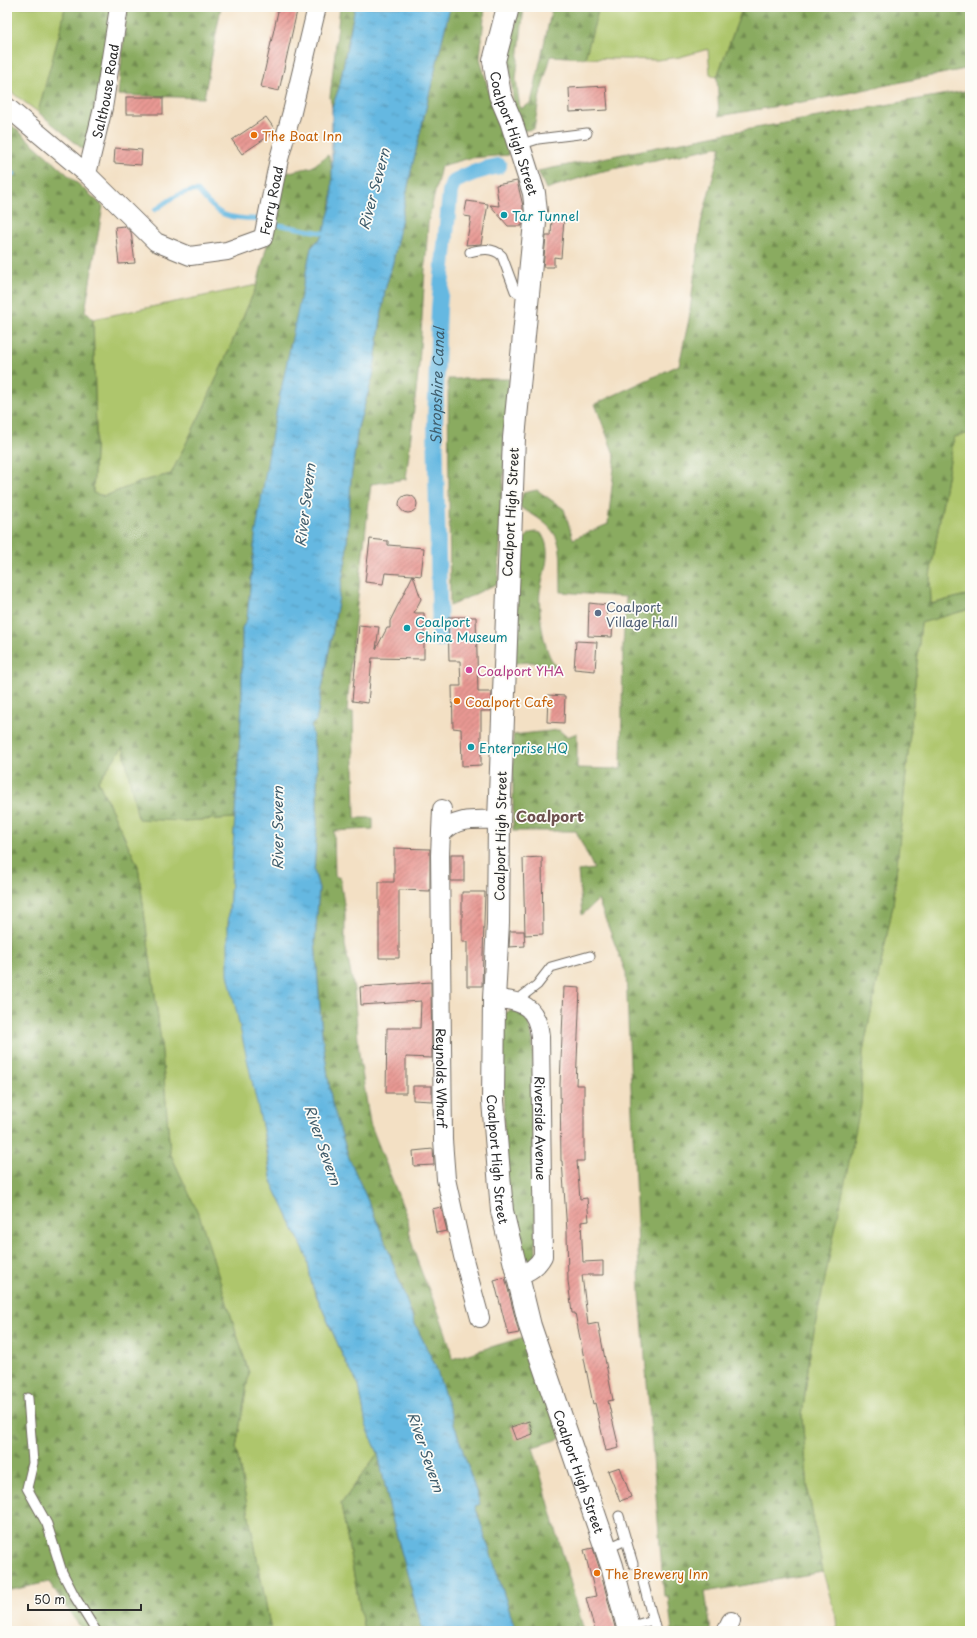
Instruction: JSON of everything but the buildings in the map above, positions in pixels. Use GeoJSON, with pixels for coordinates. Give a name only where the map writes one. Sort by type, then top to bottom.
{"type":"FeatureCollection","features":[{"type":"Feature","properties":{"kind":"street","name":"Salthouse Road"},"geometry":{"type":"LineString","coordinates":[[87,174],[103,108],[119,7]]}},
{"type":"Feature","properties":{"kind":"street","name":"Ferry Road"},"geometry":{"type":"LineString","coordinates":[[87,174],[156,242],[190,256],[227,251],[263,238],[279,159],[292,112],[317,7]]}},
{"type":"Feature","properties":{"kind":"street","name":"Coalport High Street"},"geometry":{"type":"LineString","coordinates":[[508,7],[494,61],[500,95],[519,145],[526,172],[534,193],[536,212],[514,438],[499,820],[493,1101],[502,1211],[530,1326],[606,1548],[628,1629]]}},
{"type":"Feature","properties":{"kind":"street"},"geometry":{"type":"LineString","coordinates":[[7,107],[87,174]]}},
{"type":"Feature","properties":{"kind":"street","name":"Reynolds Wharf"},"geometry":{"type":"LineString","coordinates":[[442,809],[440,855],[444,1140],[446,1179],[463,1256],[480,1318]]}},
{"type":"Feature","properties":{"kind":"street"},"geometry":{"type":"LineString","coordinates":[[442,834],[448,826],[458,821],[499,820]]}},
{"type":"Feature","properties":{"kind":"street"},"geometry":{"type":"LineString","coordinates":[[494,999],[516,1001]]}},
{"type":"Feature","properties":{"kind":"street","name":"Riverside Avenue"},"geometry":{"type":"LineString","coordinates":[[516,1001],[530,1010],[538,1021],[542,1133],[543,1256],[539,1264],[532,1270],[518,1276]]}},
{"type":"Feature","properties":{"kind":"lane"},"geometry":{"type":"LineString","coordinates":[[519,145],[538,139],[587,133]]}},
{"type":"Feature","properties":{"kind":"lane"},"geometry":{"type":"LineString","coordinates":[[470,252],[490,249],[497,251],[502,256],[515,291],[527,299]]}},
{"type":"Feature","properties":{"kind":"lane"},"geometry":{"type":"LineString","coordinates":[[516,1001],[537,984],[551,967],[590,956]]}},
{"type":"Feature","properties":{"kind":"lane"},"geometry":{"type":"LineString","coordinates":[[28,1398],[33,1463],[27,1488],[47,1524],[62,1572],[75,1597],[96,1631]]}},
{"type":"Feature","properties":{"kind":"lane"},"geometry":{"type":"LineString","coordinates":[[619,1516],[633,1564]]}},
{"type":"Feature","properties":{"kind":"lane"},"geometry":{"type":"LineString","coordinates":[[606,1548],[626,1540]]}},
{"type":"Feature","properties":{"kind":"lane"},"geometry":{"type":"LineString","coordinates":[[643,1582],[656,1631]]}},
{"type":"Feature","properties":{"kind":"lane"},"geometry":{"type":"LineString","coordinates":[[628,1629],[653,1620]]}},
{"type":"Feature","properties":{"kind":"green space"},"geometry":{"type":"Polygon","coordinates":[[[7,7],[65,7],[62,24],[38,112],[7,89],[7,7]]]}},
{"type":"Feature","properties":{"kind":"green space"},"geometry":{"type":"Polygon","coordinates":[[[65,7],[113,7],[101,82],[84,150],[38,112],[62,24],[65,7]]]}},
{"type":"Feature","properties":{"kind":"green space"},"geometry":{"type":"Polygon","coordinates":[[[127,7],[221,7],[204,98],[118,95],[127,7]]]}},
{"type":"Feature","properties":{"kind":"green space"},"geometry":{"type":"Polygon","coordinates":[[[340,7],[355,7],[339,88],[332,107],[330,97],[340,7]]]}},
{"type":"Feature","properties":{"kind":"green space"},"geometry":{"type":"Polygon","coordinates":[[[450,7],[485,7],[480,58],[492,104],[509,155],[470,158],[441,166],[428,223],[419,365],[406,479],[371,484],[351,657],[347,712],[353,712],[355,818],[373,818],[373,829],[334,831],[335,876],[340,878],[345,911],[345,945],[354,989],[359,1053],[370,1123],[408,1220],[416,1256],[443,1324],[452,1359],[527,1336],[562,1438],[533,1447],[584,1631],[516,1631],[475,1506],[480,1504],[435,1365],[414,1322],[382,1233],[349,1158],[332,1104],[322,1035],[315,941],[319,888],[314,871],[317,824],[317,767],[310,725],[316,721],[346,559],[351,479],[358,427],[373,376],[385,290],[393,262],[411,171],[450,7]]]}},
{"type":"Feature","properties":{"kind":"green space"},"geometry":{"type":"Polygon","coordinates":[[[519,7],[524,7],[516,79],[520,109],[531,103],[552,8],[540,7],[599,7],[585,58],[551,56],[540,94],[534,129],[520,131],[514,108],[509,59],[519,7]]]}},
{"type":"Feature","properties":{"kind":"green space"},"geometry":{"type":"Polygon","coordinates":[[[599,7],[743,7],[717,77],[710,74],[708,49],[680,57],[657,60],[585,58],[599,7]]]}},
{"type":"Feature","properties":{"kind":"green space"},"geometry":{"type":"Polygon","coordinates":[[[743,7],[970,7],[970,68],[814,100],[719,116],[717,77],[743,7]]]}},
{"type":"Feature","properties":{"kind":"green space"},"geometry":{"type":"Polygon","coordinates":[[[970,90],[970,433],[954,437],[930,576],[931,604],[970,594],[970,609],[921,623],[893,905],[863,1051],[861,1104],[811,1346],[802,1416],[808,1490],[823,1572],[705,1592],[711,1631],[672,1631],[668,1596],[664,1596],[640,1294],[626,973],[598,900],[582,915],[578,871],[594,869],[576,831],[513,831],[513,735],[559,730],[567,737],[577,733],[577,768],[621,769],[623,646],[626,597],[561,592],[561,562],[558,540],[546,524],[519,507],[523,493],[537,490],[564,509],[573,539],[608,524],[615,457],[595,404],[679,365],[689,319],[701,223],[721,146],[599,172],[546,189],[538,171],[722,134],[970,90]]]}},
{"type":"Feature","properties":{"kind":"green space"},"geometry":{"type":"Polygon","coordinates":[[[7,121],[103,206],[85,311],[93,319],[96,432],[93,493],[105,496],[143,481],[171,474],[204,407],[257,285],[285,173],[312,167],[328,155],[331,163],[332,196],[328,220],[321,237],[311,248],[255,537],[247,619],[242,628],[242,705],[235,818],[183,821],[138,819],[123,747],[98,781],[138,866],[161,1041],[170,1153],[200,1217],[249,1373],[236,1448],[271,1631],[83,1631],[49,1582],[7,1591],[7,121]]]}},
{"type":"Feature","properties":{"kind":"green space"},"geometry":{"type":"Polygon","coordinates":[[[257,285],[204,407],[171,474],[143,481],[105,496],[93,494],[96,432],[93,319],[257,285]]]}},
{"type":"Feature","properties":{"kind":"green space"},"geometry":{"type":"Polygon","coordinates":[[[448,379],[509,379],[498,583],[450,606],[448,379]]]}},
{"type":"Feature","properties":{"kind":"green space"},"geometry":{"type":"Polygon","coordinates":[[[970,433],[970,594],[931,604],[930,576],[954,437],[970,433]]]}},
{"type":"Feature","properties":{"kind":"green space"},"geometry":{"type":"Polygon","coordinates":[[[530,533],[541,533],[547,547],[546,562],[540,592],[542,628],[549,656],[561,670],[532,662],[515,663],[518,546],[530,533]]]}},
{"type":"Feature","properties":{"kind":"green space"},"geometry":{"type":"Polygon","coordinates":[[[970,609],[970,1631],[837,1631],[836,1618],[823,1572],[808,1490],[802,1416],[811,1346],[860,1104],[863,1051],[893,905],[921,622],[970,609]]]}},
{"type":"Feature","properties":{"kind":"green space"},"geometry":{"type":"Polygon","coordinates":[[[123,747],[183,821],[235,818],[228,927],[272,1183],[307,1257],[312,1286],[347,1365],[359,1385],[366,1425],[378,1453],[341,1504],[364,1631],[271,1631],[236,1448],[249,1373],[200,1218],[170,1153],[161,1041],[138,866],[98,781],[123,747]]]}},
{"type":"Feature","properties":{"kind":"green space"},"geometry":{"type":"Polygon","coordinates":[[[518,1010],[526,1015],[533,1040],[536,1255],[531,1260],[525,1261],[505,1187],[502,1015],[509,1011],[518,1010]]]}},
{"type":"Feature","properties":{"kind":"green space"},"geometry":{"type":"Polygon","coordinates":[[[378,1453],[392,1518],[423,1631],[364,1631],[341,1504],[378,1453]]]}},
{"type":"Feature","properties":{"kind":"water","name":"River Severn"},"geometry":{"type":"Polygon","coordinates":[[[355,7],[450,7],[411,171],[393,262],[385,290],[373,376],[358,427],[351,479],[346,559],[316,721],[311,725],[317,767],[317,824],[314,871],[319,888],[315,941],[322,1035],[332,1104],[349,1158],[382,1233],[414,1322],[435,1365],[480,1504],[475,1506],[516,1631],[423,1631],[392,1518],[378,1453],[366,1425],[359,1385],[347,1365],[312,1285],[307,1257],[272,1183],[267,1148],[228,974],[228,927],[242,705],[242,628],[247,619],[255,537],[273,428],[311,248],[322,236],[332,203],[332,107],[339,88],[355,7]]]}},
{"type":"Feature","properties":{"kind":"waterway","name":"Shropshire Canal"},"geometry":{"type":"LineString","coordinates":[[440,640],[435,424],[439,308],[450,192],[453,182],[475,172],[499,166]]}},
{"type":"Feature","properties":{"kind":"waterway"},"geometry":{"type":"LineString","coordinates":[[7,169],[14,174]]}},
{"type":"Feature","properties":{"kind":"waterway"},"geometry":{"type":"LineString","coordinates":[[155,210],[170,199],[181,194],[198,191],[205,200],[218,211],[230,217],[258,219]]}},
{"type":"Feature","properties":{"kind":"waterway"},"geometry":{"type":"LineString","coordinates":[[274,224],[324,233]]}},
{"type":"Feature","properties":{"kind":"place","name":"The Boat Inn"},"geometry":{"type":"Point","coordinates":[254,135]}},
{"type":"Feature","properties":{"kind":"place","name":"Tar Tunnel"},"geometry":{"type":"Point","coordinates":[504,215]}},
{"type":"Feature","properties":{"kind":"place","name":"Coalport Village Hall"},"geometry":{"type":"Point","coordinates":[598,613]}},
{"type":"Feature","properties":{"kind":"place","name":"Coalport China Museum"},"geometry":{"type":"Point","coordinates":[407,628]}},
{"type":"Feature","properties":{"kind":"place","name":"Coalport YHA"},"geometry":{"type":"Point","coordinates":[469,670]}},
{"type":"Feature","properties":{"kind":"place","name":"Coalport Cafe"},"geometry":{"type":"Point","coordinates":[457,701]}},
{"type":"Feature","properties":{"kind":"place","name":"Enterprise HQ"},"geometry":{"type":"Point","coordinates":[471,747]}},
{"type":"Feature","properties":{"kind":"place","name":"The Brewery Inn"},"geometry":{"type":"Point","coordinates":[597,1573]}},
{"type":"Feature","properties":{"kind":"district","name":"Coalport"},"geometry":{"type":"Point","coordinates":[550,815]}}]}
